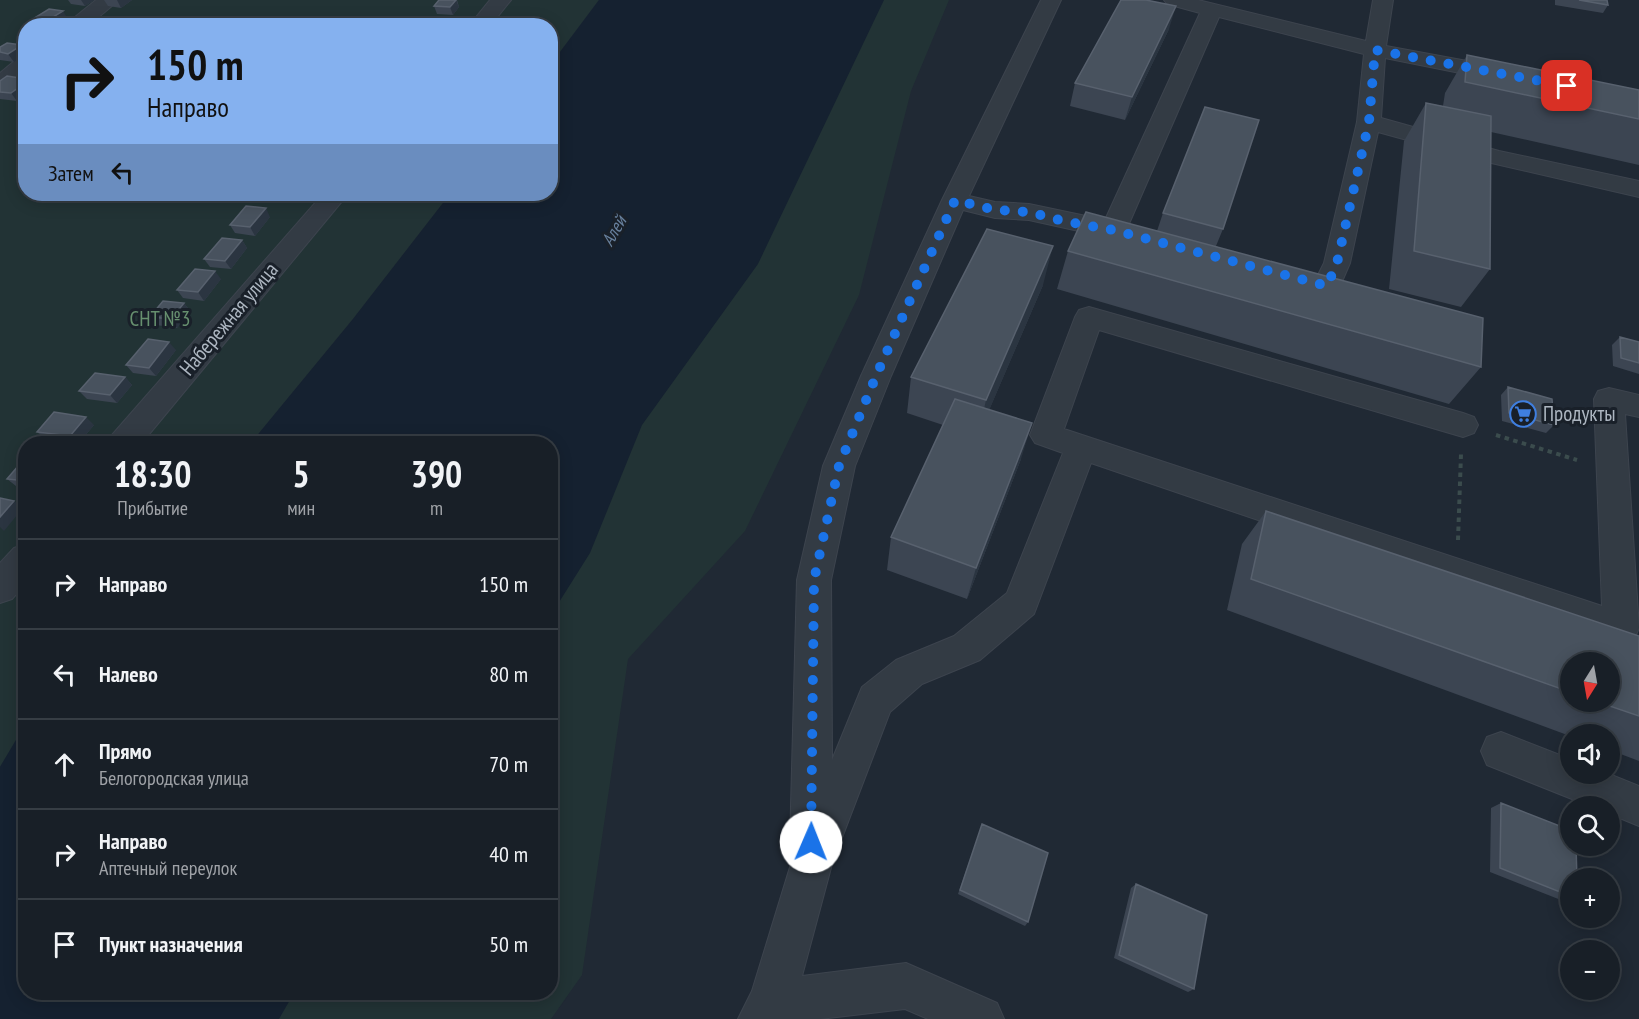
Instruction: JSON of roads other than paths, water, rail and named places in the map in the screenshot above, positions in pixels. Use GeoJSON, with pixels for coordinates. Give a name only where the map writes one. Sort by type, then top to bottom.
{"type":"FeatureCollection","features":[{"type":"Feature","properties":{"kind":"street"},"geometry":{"type":"LineString","coordinates":[[85,18],[109,0]]}},
{"type":"Feature","properties":{"kind":"street"},"geometry":{"type":"LineString","coordinates":[[486,18],[501,0]]}},
{"type":"Feature","properties":{"kind":"street"},"geometry":{"type":"LineString","coordinates":[[811,864],[814,580],[839,466],[876,376],[955,200],[1051,0]]}},
{"type":"Feature","properties":{"kind":"street"},"geometry":{"type":"LineString","coordinates":[[1174,0],[1375,50],[1522,78]]}},
{"type":"Feature","properties":{"kind":"street"},"geometry":{"type":"LineString","coordinates":[[1271,272],[1327,286],[1337,263],[1369,122],[1375,50],[1383,0]]}},
{"type":"Feature","properties":{"kind":"street"},"geometry":{"type":"LineString","coordinates":[[1113,230],[1212,9]]}},
{"type":"Feature","properties":{"kind":"street"},"geometry":{"type":"LineString","coordinates":[[0,84],[18,69]]}},
{"type":"Feature","properties":{"kind":"street"},"geometry":{"type":"LineString","coordinates":[[1369,122],[1494,157],[1639,189]]}},
{"type":"Feature","properties":{"kind":"street"},"geometry":{"type":"LineString","coordinates":[[955,200],[995,210],[1029,212],[1147,239]]}},
{"type":"Feature","properties":{"kind":"street","name":"Набережная улица"},"geometry":{"type":"LineString","coordinates":[[130,436],[330,201]]}},
{"type":"Feature","properties":{"kind":"street"},"geometry":{"type":"LineString","coordinates":[[1462,424],[1089,317],[1046,435],[1621,628],[1609,399],[1639,406]]}},
{"type":"Feature","properties":{"kind":"street"},"geometry":{"type":"LineString","coordinates":[[981,1019],[906,986],[766,1010],[811,864],[875,700],[909,672],[967,648],[1021,603],[1081,447]]}},
{"type":"Feature","properties":{"kind":"street"},"geometry":{"type":"LineString","coordinates":[[0,588],[18,567]]}},
{"type":"Feature","properties":{"kind":"street"},"geometry":{"type":"LineString","coordinates":[[1501,751],[1639,806]]}},
{"type":"Feature","properties":{"kind":"water","name":"Алей"},"geometry":{"type":"Polygon","coordinates":[[[599,0],[884,0],[758,264],[642,425],[590,553],[558,604],[558,436],[257,436],[353,319],[445,201],[558,201],[558,55],[599,0]]]}},
{"type":"Feature","properties":{"kind":"water"},"geometry":{"type":"Polygon","coordinates":[[[18,737],[18,1000],[290,1000],[279,1019],[0,1019],[0,767],[18,737]]]}},
{"type":"Feature","properties":{"kind":"place","name":"Продукты"},"geometry":{"type":"Point","coordinates":[1523,414]}},
{"type":"Feature","properties":{"kind":"park label","name":"СНТ №3"},"geometry":{"type":"Point","coordinates":[160,319]}}]}
